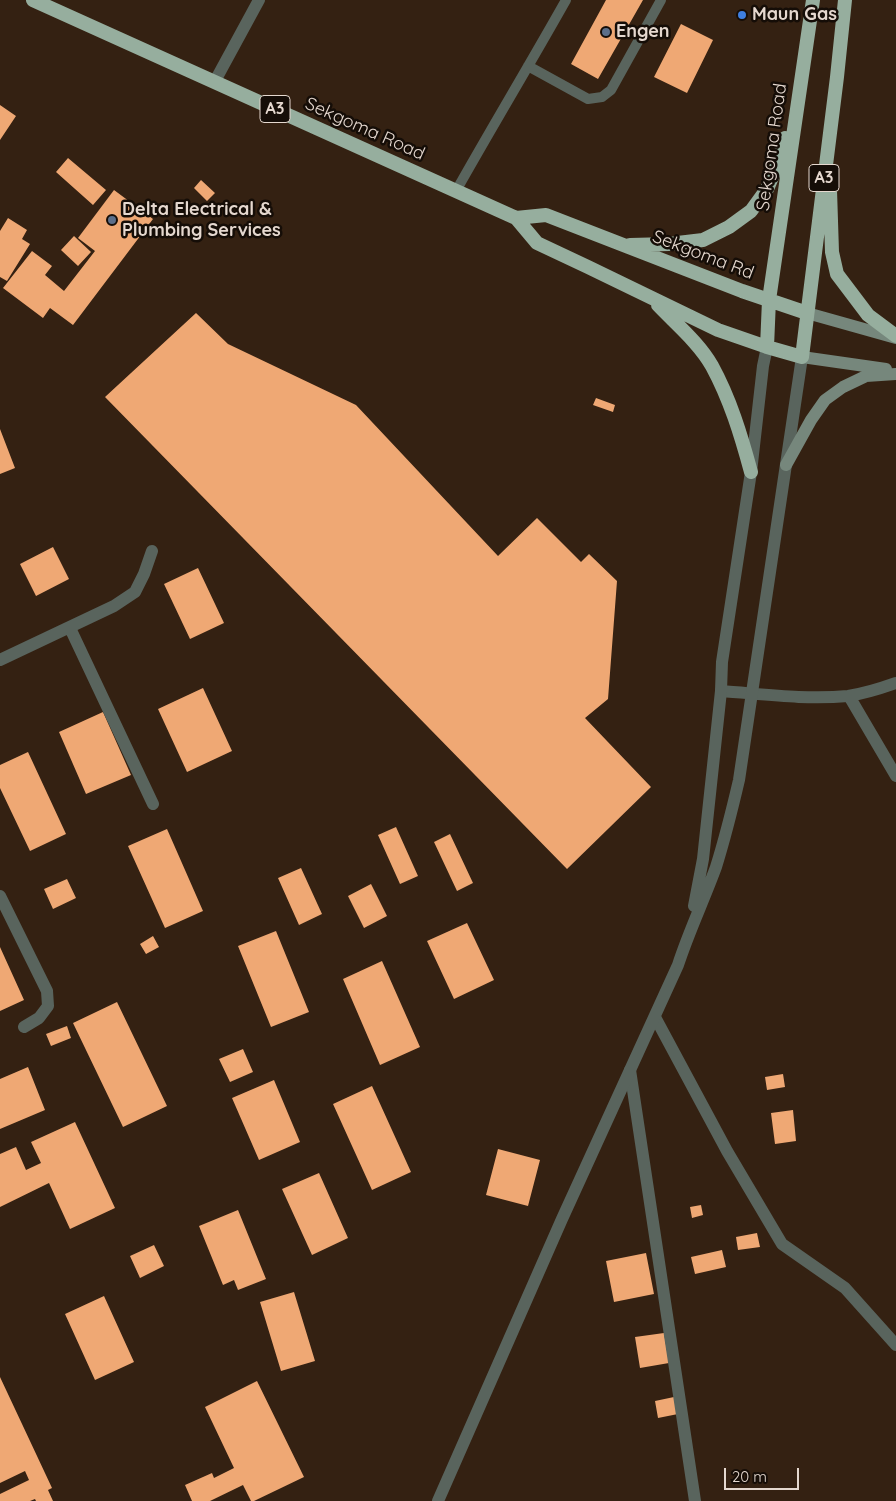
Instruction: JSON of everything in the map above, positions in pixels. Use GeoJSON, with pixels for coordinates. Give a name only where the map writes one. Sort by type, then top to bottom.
{"type":"FeatureCollection","features":[{"type":"Feature","properties":{"kind":"highway","name":"Sekgoma Road"},"geometry":{"type":"LineString","coordinates":[[34,0],[516,218],[536,243],[588,266],[651,299],[718,330],[802,357]]}},
{"type":"Feature","properties":{"kind":"highway","name":"Sekgoma Road"},"geometry":{"type":"LineString","coordinates":[[767,347],[769,300],[813,0]]}},
{"type":"Feature","properties":{"kind":"highway","name":"A3"},"geometry":{"type":"LineString","coordinates":[[802,357],[845,0]]}},
{"type":"Feature","properties":{"kind":"highway"},"geometry":{"type":"LineString","coordinates":[[837,77],[829,171],[832,252],[838,274],[850,292],[868,315],[896,337]]}},
{"type":"Feature","properties":{"kind":"highway"},"geometry":{"type":"LineString","coordinates":[[624,245],[669,244],[703,240],[729,227],[751,211],[767,189],[778,162],[800,83]]}},
{"type":"Feature","properties":{"kind":"highway","name":"Sekgoma Road"},"geometry":{"type":"LineString","coordinates":[[516,218],[546,215],[624,245]]}},
{"type":"Feature","properties":{"kind":"highway","name":"Sekgoma Rd"},"geometry":{"type":"LineString","coordinates":[[624,245],[769,300]]}},
{"type":"Feature","properties":{"kind":"highway"},"geometry":{"type":"LineString","coordinates":[[651,299],[692,340],[712,366],[730,403],[751,472]]}},
{"type":"Feature","properties":{"kind":"highway","name":"A3"},"geometry":{"type":"LineString","coordinates":[[769,300],[807,312]]}},
{"type":"Feature","properties":{"kind":"main road"},"geometry":{"type":"LineString","coordinates":[[807,312],[896,337]]}},
{"type":"Feature","properties":{"kind":"main road"},"geometry":{"type":"LineString","coordinates":[[802,357],[896,372]]}},
{"type":"Feature","properties":{"kind":"main road"},"geometry":{"type":"LineString","coordinates":[[786,465],[811,420],[825,400],[843,386],[866,376],[896,372]]}},
{"type":"Feature","properties":{"kind":"street"},"geometry":{"type":"LineString","coordinates":[[215,82],[259,0]]}},
{"type":"Feature","properties":{"kind":"street"},"geometry":{"type":"LineString","coordinates":[[687,938],[703,859],[721,691],[722,662],[751,472],[763,366],[767,347]]}},
{"type":"Feature","properties":{"kind":"street"},"geometry":{"type":"LineString","coordinates":[[438,1501],[562,1219],[678,965],[715,868],[729,825],[739,780],[802,357]]}},
{"type":"Feature","properties":{"kind":"street"},"geometry":{"type":"LineString","coordinates":[[0,660],[114,606],[134,592],[144,574],[152,551]]}},
{"type":"Feature","properties":{"kind":"street"},"geometry":{"type":"LineString","coordinates":[[70,628],[153,804]]}},
{"type":"Feature","properties":{"kind":"street"},"geometry":{"type":"LineString","coordinates":[[721,691],[779,696],[850,696],[896,683]]}},
{"type":"Feature","properties":{"kind":"street"},"geometry":{"type":"LineString","coordinates":[[850,696],[896,776]]}},
{"type":"Feature","properties":{"kind":"street"},"geometry":{"type":"LineString","coordinates":[[0,896],[46,991],[48,1006],[39,1018],[24,1027]]}},
{"type":"Feature","properties":{"kind":"street"},"geometry":{"type":"LineString","coordinates":[[655,1017],[727,1151],[782,1244],[844,1288],[896,1345]]}},
{"type":"Feature","properties":{"kind":"street"},"geometry":{"type":"LineString","coordinates":[[630,1070],[695,1501]]}},
{"type":"Feature","properties":{"kind":"lane"},"geometry":{"type":"LineString","coordinates":[[456,191],[566,0]]}},
{"type":"Feature","properties":{"kind":"lane"},"geometry":{"type":"LineString","coordinates":[[528,66],[588,99],[602,97],[611,90],[660,0]]}},
{"type":"Feature","properties":{"kind":"building"},"geometry":{"type":"Polygon","coordinates":[[[606,0],[643,0],[598,79],[571,64],[606,0]]]}},
{"type":"Feature","properties":{"kind":"building"},"geometry":{"type":"Polygon","coordinates":[[[681,24],[713,40],[687,93],[654,77],[681,24]]]}},
{"type":"Feature","properties":{"kind":"building"},"geometry":{"type":"Polygon","coordinates":[[[0,105],[16,116],[0,140],[0,105]]]}},
{"type":"Feature","properties":{"kind":"building"},"geometry":{"type":"Polygon","coordinates":[[[68,158],[106,190],[93,205],[56,172],[68,158]]]}},
{"type":"Feature","properties":{"kind":"building"},"geometry":{"type":"Polygon","coordinates":[[[201,180],[215,193],[207,201],[194,188],[201,180]]]}},
{"type":"Feature","properties":{"kind":"building"},"geometry":{"type":"Polygon","coordinates":[[[114,190],[153,219],[73,325],[50,308],[43,318],[3,288],[32,251],[52,266],[45,275],[64,291],[95,251],[78,238],[114,190]]]}},
{"type":"Feature","properties":{"kind":"building"},"geometry":{"type":"Polygon","coordinates":[[[8,218],[27,230],[22,239],[30,244],[7,281],[0,277],[0,231],[8,218]]]}},
{"type":"Feature","properties":{"kind":"building"},"geometry":{"type":"Polygon","coordinates":[[[74,236],[91,252],[78,266],[61,250],[74,236]]]}},
{"type":"Feature","properties":{"kind":"building"},"geometry":{"type":"Polygon","coordinates":[[[196,313],[228,344],[356,405],[498,556],[537,518],[581,562],[589,554],[617,581],[608,699],[585,718],[651,787],[567,869],[105,397],[196,313]]]}},
{"type":"Feature","properties":{"kind":"building"},"geometry":{"type":"Polygon","coordinates":[[[596,398],[615,405],[613,412],[593,405],[596,398]]]}},
{"type":"Feature","properties":{"kind":"building"},"geometry":{"type":"Polygon","coordinates":[[[0,429],[15,468],[0,474],[0,429]]]}},
{"type":"Feature","properties":{"kind":"building"},"geometry":{"type":"Polygon","coordinates":[[[53,547],[69,579],[36,596],[20,564],[53,547]]]}},
{"type":"Feature","properties":{"kind":"building"},"geometry":{"type":"Polygon","coordinates":[[[198,568],[224,623],[190,639],[164,584],[198,568]]]}},
{"type":"Feature","properties":{"kind":"building"},"geometry":{"type":"Polygon","coordinates":[[[203,688],[232,751],[187,772],[158,709],[203,688]]]}},
{"type":"Feature","properties":{"kind":"building"},"geometry":{"type":"Polygon","coordinates":[[[103,712],[131,775],[86,794],[59,732],[103,712]]]}},
{"type":"Feature","properties":{"kind":"building"},"geometry":{"type":"Polygon","coordinates":[[[28,752],[66,834],[30,851],[0,788],[0,765],[28,752]]]}},
{"type":"Feature","properties":{"kind":"building"},"geometry":{"type":"Polygon","coordinates":[[[396,827],[418,876],[400,884],[378,835],[396,827]]]}},
{"type":"Feature","properties":{"kind":"building"},"geometry":{"type":"Polygon","coordinates":[[[167,829],[203,911],[165,928],[128,846],[167,829]]]}},
{"type":"Feature","properties":{"kind":"building"},"geometry":{"type":"Polygon","coordinates":[[[450,834],[473,883],[457,891],[434,842],[450,834]]]}},
{"type":"Feature","properties":{"kind":"building"},"geometry":{"type":"Polygon","coordinates":[[[301,868],[322,914],[299,925],[278,878],[301,868]]]}},
{"type":"Feature","properties":{"kind":"building"},"geometry":{"type":"Polygon","coordinates":[[[67,879],[76,898],[53,909],[44,889],[67,879]]]}},
{"type":"Feature","properties":{"kind":"building"},"geometry":{"type":"Polygon","coordinates":[[[371,884],[387,916],[364,928],[348,896],[371,884]]]}},
{"type":"Feature","properties":{"kind":"building"},"geometry":{"type":"Polygon","coordinates":[[[467,923],[494,980],[454,999],[427,941],[467,923]]]}},
{"type":"Feature","properties":{"kind":"building"},"geometry":{"type":"Polygon","coordinates":[[[276,931],[309,1012],[271,1027],[238,946],[276,931]]]}},
{"type":"Feature","properties":{"kind":"building"},"geometry":{"type":"Polygon","coordinates":[[[153,936],[159,947],[146,954],[140,944],[153,936]]]}},
{"type":"Feature","properties":{"kind":"building"},"geometry":{"type":"Polygon","coordinates":[[[0,947],[24,1000],[0,1011],[0,947]]]}},
{"type":"Feature","properties":{"kind":"building"},"geometry":{"type":"Polygon","coordinates":[[[382,961],[420,1047],[380,1065],[343,979],[382,961]]]}},
{"type":"Feature","properties":{"kind":"building"},"geometry":{"type":"Polygon","coordinates":[[[117,1002],[167,1106],[123,1127],[73,1023],[117,1002]]]}},
{"type":"Feature","properties":{"kind":"building"},"geometry":{"type":"Polygon","coordinates":[[[67,1026],[71,1038],[51,1046],[46,1034],[67,1026]]]}},
{"type":"Feature","properties":{"kind":"building"},"geometry":{"type":"Polygon","coordinates":[[[243,1049],[253,1072],[230,1082],[219,1059],[243,1049]]]}},
{"type":"Feature","properties":{"kind":"building"},"geometry":{"type":"Polygon","coordinates":[[[28,1067],[45,1110],[0,1129],[0,1079],[28,1067]]]}},
{"type":"Feature","properties":{"kind":"building"},"geometry":{"type":"Polygon","coordinates":[[[783,1074],[785,1087],[767,1090],[765,1077],[783,1074]]]}},
{"type":"Feature","properties":{"kind":"building"},"geometry":{"type":"Polygon","coordinates":[[[274,1080],[300,1142],[259,1160],[232,1098],[274,1080]]]}},
{"type":"Feature","properties":{"kind":"building"},"geometry":{"type":"Polygon","coordinates":[[[372,1086],[411,1172],[372,1190],[333,1104],[372,1086]]]}},
{"type":"Feature","properties":{"kind":"building"},"geometry":{"type":"Polygon","coordinates":[[[793,1110],[796,1141],[775,1144],[771,1113],[793,1110]]]}},
{"type":"Feature","properties":{"kind":"building"},"geometry":{"type":"Polygon","coordinates":[[[75,1122],[115,1208],[70,1229],[49,1183],[0,1207],[0,1154],[16,1147],[26,1170],[41,1163],[31,1142],[75,1122]]]}},
{"type":"Feature","properties":{"kind":"building"},"geometry":{"type":"Polygon","coordinates":[[[498,1149],[540,1160],[528,1206],[486,1195],[498,1149]]]}},
{"type":"Feature","properties":{"kind":"building"},"geometry":{"type":"Polygon","coordinates":[[[319,1173],[348,1238],[312,1255],[282,1189],[319,1173]]]}},
{"type":"Feature","properties":{"kind":"building"},"geometry":{"type":"Polygon","coordinates":[[[701,1205],[703,1215],[692,1218],[690,1207],[701,1205]]]}},
{"type":"Feature","properties":{"kind":"building"},"geometry":{"type":"Polygon","coordinates":[[[238,1210],[266,1279],[238,1290],[234,1280],[223,1285],[199,1226],[238,1210]]]}},
{"type":"Feature","properties":{"kind":"building"},"geometry":{"type":"Polygon","coordinates":[[[757,1233],[760,1247],[738,1250],[736,1237],[757,1233]]]}},
{"type":"Feature","properties":{"kind":"building"},"geometry":{"type":"Polygon","coordinates":[[[154,1245],[164,1266],[140,1278],[130,1256],[154,1245]]]}},
{"type":"Feature","properties":{"kind":"building"},"geometry":{"type":"Polygon","coordinates":[[[722,1250],[726,1267],[695,1274],[691,1257],[722,1250]]]}},
{"type":"Feature","properties":{"kind":"building"},"geometry":{"type":"Polygon","coordinates":[[[646,1253],[654,1294],[614,1302],[606,1261],[646,1253]]]}},
{"type":"Feature","properties":{"kind":"building"},"geometry":{"type":"Polygon","coordinates":[[[294,1292],[315,1361],[281,1371],[260,1302],[294,1292]]]}},
{"type":"Feature","properties":{"kind":"building"},"geometry":{"type":"Polygon","coordinates":[[[104,1296],[134,1362],[95,1380],[65,1314],[104,1296]]]}},
{"type":"Feature","properties":{"kind":"building"},"geometry":{"type":"Polygon","coordinates":[[[664,1333],[669,1363],[640,1368],[635,1337],[664,1333]]]}},
{"type":"Feature","properties":{"kind":"building"},"geometry":{"type":"Polygon","coordinates":[[[0,1377],[52,1488],[48,1490],[53,1501],[36,1501],[35,1499],[30,1501],[0,1501],[0,1494],[29,1480],[25,1471],[0,1483],[0,1377]]]}},
{"type":"Feature","properties":{"kind":"building"},"geometry":{"type":"Polygon","coordinates":[[[257,1381],[304,1477],[254,1501],[251,1501],[243,1485],[210,1501],[192,1501],[185,1485],[212,1473],[214,1478],[234,1468],[205,1407],[257,1381]]]}},
{"type":"Feature","properties":{"kind":"building"},"geometry":{"type":"Polygon","coordinates":[[[674,1397],[678,1414],[658,1418],[655,1401],[674,1397]]]}},
{"type":"Feature","properties":{"kind":"place","name":"Maun Gas"},"geometry":{"type":"Point","coordinates":[742,15]}},
{"type":"Feature","properties":{"kind":"place","name":"Engen"},"geometry":{"type":"Point","coordinates":[606,32]}},
{"type":"Feature","properties":{"kind":"place","name":"Delta Electrical & Plumbing Services"},"geometry":{"type":"Point","coordinates":[112,220]}}]}
